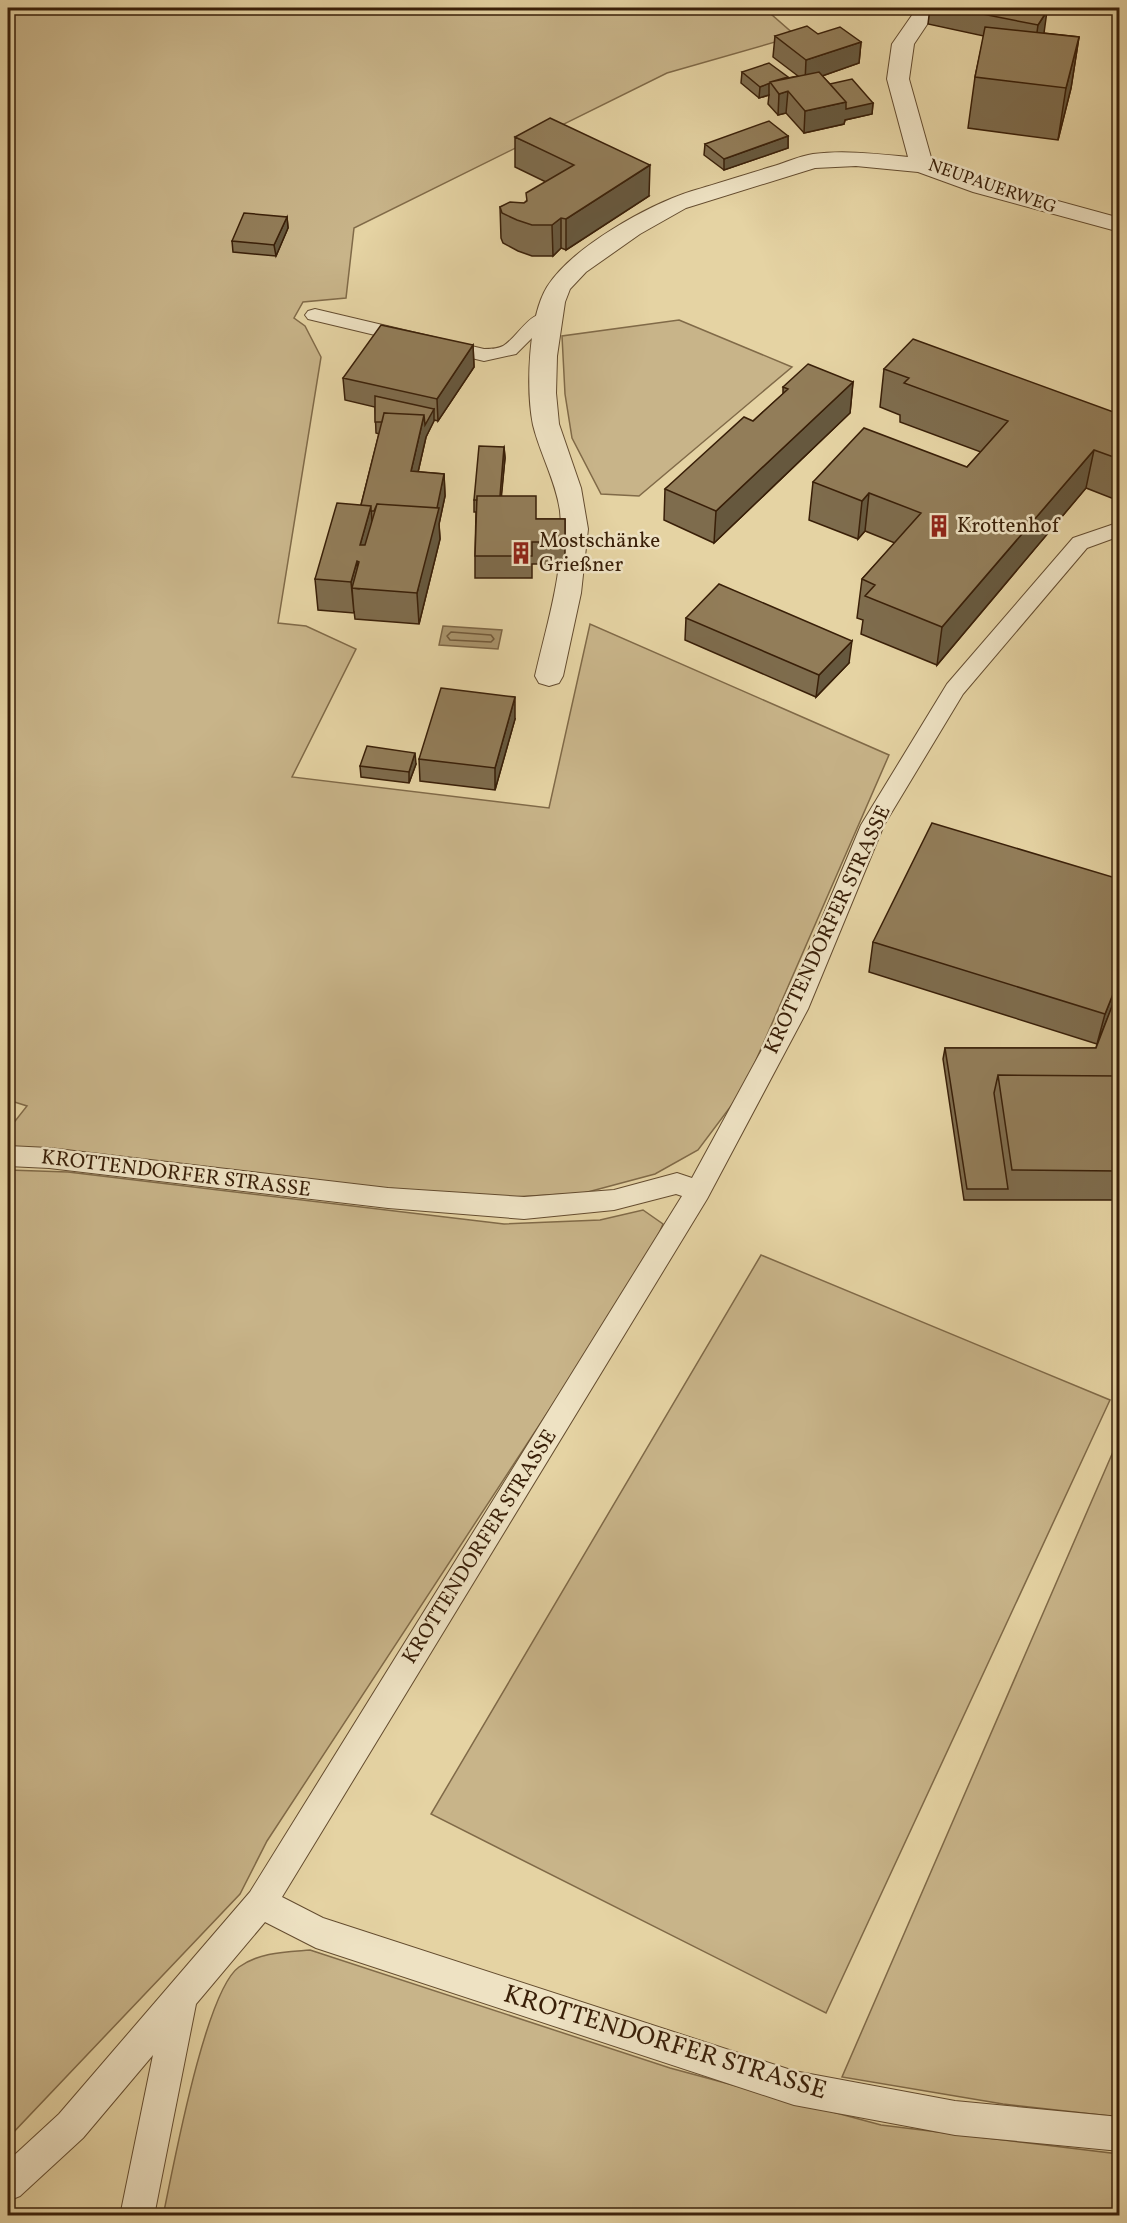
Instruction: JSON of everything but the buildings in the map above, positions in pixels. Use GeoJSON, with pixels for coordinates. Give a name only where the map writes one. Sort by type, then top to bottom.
{"type":"FeatureCollection","features":[{"type":"Feature","properties":{"kind":"street","name":"NEUPAUERWEG"},"geometry":{"type":"LineString","coordinates":[[927,8],[903,45],[898,80],[922,165],[981,187],[1119,225]]}},
{"type":"Feature","properties":{"kind":"street"},"geometry":{"type":"LineString","coordinates":[[549,676],[575,541],[573,509],[546,423],[542,381],[550,318],[558,288],[587,259],[663,209],[678,202],[813,161],[856,159],[922,165]]}},
{"type":"Feature","properties":{"kind":"lane"},"geometry":{"type":"LineString","coordinates":[[315,315],[484,355],[511,350],[534,324],[541,319],[550,318]]}},
{"type":"Feature","properties":{"kind":"lane","name":"KROTTENDORFER STRASSE"},"geometry":{"type":"LineString","coordinates":[[8,2184],[71,2126],[261,1903],[698,1192],[796,1009],[873,825],[955,689],[1080,543],[1119,528]]}},
{"type":"Feature","properties":{"kind":"lane","name":"KROTTENDORFER STRASSE"},"geometry":{"type":"LineString","coordinates":[[8,1156],[49,1158],[388,1198],[524,1208],[615,1200],[677,1183],[698,1192]]}},
{"type":"Feature","properties":{"kind":"lane","name":"KROTTENDORFER STRASSE"},"geometry":{"type":"LineString","coordinates":[[261,1903],[316,1932],[794,2088],[955,2118],[1119,2134]]}},
{"type":"Feature","properties":{"kind":"lane"},"geometry":{"type":"LineString","coordinates":[[137,2216],[182,1996]]}},
{"type":"Feature","properties":{"kind":"shaded area"},"geometry":{"type":"Polygon","coordinates":[[[8,8],[764,8],[796,36],[667,73],[354,228],[346,298],[303,302],[294,318],[305,326],[321,357],[278,623],[306,626],[356,649],[292,777],[549,808],[590,624],[889,755],[743,1090],[698,1150],[655,1174],[584,1193],[497,1198],[364,1186],[8,1146],[8,1130],[27,1106],[8,1100],[8,8]]]}},
{"type":"Feature","properties":{"kind":"shaded area"},"geometry":{"type":"Polygon","coordinates":[[[679,320],[792,367],[639,496],[601,494],[572,438],[565,394],[562,336],[679,320]]]}},
{"type":"Feature","properties":{"kind":"shaded area"},"geometry":{"type":"Polygon","coordinates":[[[8,1170],[68,1172],[504,1224],[600,1220],[643,1210],[663,1224],[648,1259],[267,1841],[240,1894],[8,2138],[8,1170]]]}},
{"type":"Feature","properties":{"kind":"shaded area"},"geometry":{"type":"Polygon","coordinates":[[[761,1255],[1110,1400],[826,2013],[431,1814],[761,1255]]]}},
{"type":"Feature","properties":{"kind":"shaded area"},"geometry":{"type":"Polygon","coordinates":[[[1119,1438],[1119,2117],[1003,2104],[842,2077],[1119,1438]]]}},
{"type":"Feature","properties":{"kind":"shaded area"},"geometry":{"type":"Polygon","coordinates":[[[310,1950],[670,2068],[881,2125],[1119,2154],[1119,2215],[163,2216],[192,2083],[214,2009],[226,1983],[239,1967],[255,1958],[310,1950]]]}},
{"type":"Feature","properties":{"kind":"water"},"geometry":{"type":"Polygon","coordinates":[[[443,626],[502,630],[498,649],[439,645],[443,626]]]}},
{"type":"Feature","properties":{"kind":"place","name":"Krottenhof"},"geometry":{"type":"Point","coordinates":[939,526]}},
{"type":"Feature","properties":{"kind":"place","name":"Mostschänke Grießner"},"geometry":{"type":"Point","coordinates":[521,553]}}]}
